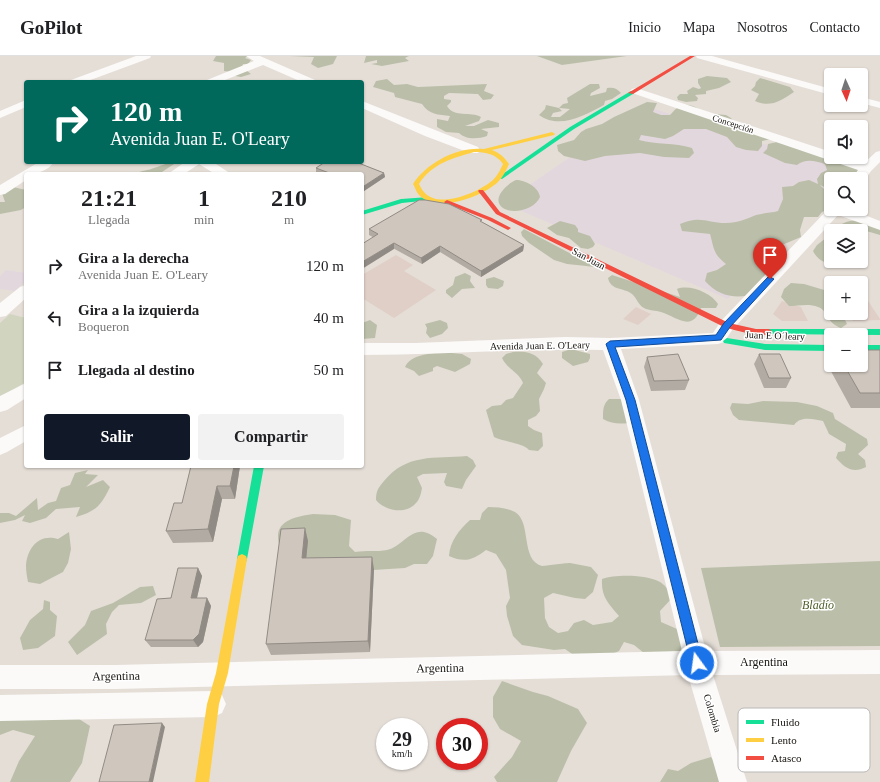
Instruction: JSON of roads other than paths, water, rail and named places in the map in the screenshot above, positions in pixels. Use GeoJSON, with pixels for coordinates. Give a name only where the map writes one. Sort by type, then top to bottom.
{"type":"FeatureCollection","features":[{"type":"Feature","properties":{"kind":"main road"},"geometry":{"type":"LineString","coordinates":[[420,176],[417,180],[416,187],[422,195],[436,202],[459,200],[481,191],[572,128],[693,56]]}},
{"type":"Feature","properties":{"kind":"main road"},"geometry":{"type":"LineString","coordinates":[[407,182],[420,176],[440,162],[474,150],[486,150],[535,140],[572,128]]}},
{"type":"Feature","properties":{"kind":"main road"},"geometry":{"type":"LineString","coordinates":[[486,150],[502,157],[506,164],[500,178]]}},
{"type":"Feature","properties":{"kind":"main road","name":"San Juan"},"geometry":{"type":"LineString","coordinates":[[481,191],[498,213],[723,332]]}},
{"type":"Feature","properties":{"kind":"main road"},"geometry":{"type":"LineString","coordinates":[[364,207],[381,196]]}},
{"type":"Feature","properties":{"kind":"main road"},"geometry":{"type":"LineString","coordinates":[[364,212],[401,201],[428,199]]}},
{"type":"Feature","properties":{"kind":"main road"},"geometry":{"type":"LineString","coordinates":[[447,202],[490,219],[517,233]]}},
{"type":"Feature","properties":{"kind":"main road"},"geometry":{"type":"LineString","coordinates":[[700,328],[723,332]]}},
{"type":"Feature","properties":{"kind":"main road","name":"Avenida Juan E. O'Leary"},"geometry":{"type":"LineString","coordinates":[[723,332],[880,332]]}},
{"type":"Feature","properties":{"kind":"main road","name":"Juan E O´leary"},"geometry":{"type":"LineString","coordinates":[[723,332],[739,344],[756,347],[824,348]]}},
{"type":"Feature","properties":{"kind":"main road"},"geometry":{"type":"LineString","coordinates":[[868,348],[880,348]]}},
{"type":"Feature","properties":{"kind":"main road"},"geometry":{"type":"LineString","coordinates":[[202,782],[213,704],[222,673],[259,468]]}},
{"type":"Feature","properties":{"kind":"street"},"geometry":{"type":"LineString","coordinates":[[80,80],[146,56]]}},
{"type":"Feature","properties":{"kind":"street"},"geometry":{"type":"LineString","coordinates":[[251,56],[306,80]]}},
{"type":"Feature","properties":{"kind":"street"},"geometry":{"type":"LineString","coordinates":[[701,56],[824,90]]}},
{"type":"Feature","properties":{"kind":"street"},"geometry":{"type":"LineString","coordinates":[[216,80],[263,61]]}},
{"type":"Feature","properties":{"kind":"street","name":"Concepción"},"geometry":{"type":"LineString","coordinates":[[636,91],[824,154]]}},
{"type":"Feature","properties":{"kind":"street"},"geometry":{"type":"LineString","coordinates":[[868,102],[880,105]]}},
{"type":"Feature","properties":{"kind":"street"},"geometry":{"type":"LineString","coordinates":[[0,115],[24,104]]}},
{"type":"Feature","properties":{"kind":"street"},"geometry":{"type":"LineString","coordinates":[[364,105],[429,133],[474,150]]}},
{"type":"Feature","properties":{"kind":"street"},"geometry":{"type":"LineString","coordinates":[[429,133],[450,158]]}},
{"type":"Feature","properties":{"kind":"street"},"geometry":{"type":"LineString","coordinates":[[863,172],[880,155]]}},
{"type":"Feature","properties":{"kind":"street"},"geometry":{"type":"LineString","coordinates":[[30,172],[44,164]]}},
{"type":"Feature","properties":{"kind":"street"},"geometry":{"type":"LineString","coordinates":[[178,172],[191,164]]}},
{"type":"Feature","properties":{"kind":"street"},"geometry":{"type":"LineString","coordinates":[[207,164],[221,172]]}},
{"type":"Feature","properties":{"kind":"street","name":"Concepción"},"geometry":{"type":"LineString","coordinates":[[854,164],[866,168]]}},
{"type":"Feature","properties":{"kind":"street"},"geometry":{"type":"LineString","coordinates":[[0,191],[24,175]]}},
{"type":"Feature","properties":{"kind":"street"},"geometry":{"type":"LineString","coordinates":[[723,332],[830,216]]}},
{"type":"Feature","properties":{"kind":"street"},"geometry":{"type":"LineString","coordinates":[[854,216],[880,226]]}},
{"type":"Feature","properties":{"kind":"street"},"geometry":{"type":"LineString","coordinates":[[3,305],[24,291]]}},
{"type":"Feature","properties":{"kind":"street"},"geometry":{"type":"LineString","coordinates":[[3,305],[24,307]]}},
{"type":"Feature","properties":{"kind":"street","name":"Avenida Juan E. O'Leary"},"geometry":{"type":"LineString","coordinates":[[364,349],[416,349],[565,343],[610,344],[723,332]]}},
{"type":"Feature","properties":{"kind":"street","name":"Colombia"},"geometry":{"type":"LineString","coordinates":[[610,344],[630,400],[697,663],[733,782]]}},
{"type":"Feature","properties":{"kind":"street"},"geometry":{"type":"LineString","coordinates":[[0,405],[24,391]]}},
{"type":"Feature","properties":{"kind":"street"},"geometry":{"type":"LineString","coordinates":[[0,447],[24,433]]}},
{"type":"Feature","properties":{"kind":"street","name":"Argentina"},"geometry":{"type":"LineString","coordinates":[[0,676],[116,677],[222,673],[697,663],[880,662]]}},
{"type":"Feature","properties":{"kind":"street"},"geometry":{"type":"LineString","coordinates":[[0,708],[213,704]]}},
{"type":"Feature","properties":{"kind":"park label","name":"Bladío"},"geometry":{"type":"Point","coordinates":[818,605]}}]}
